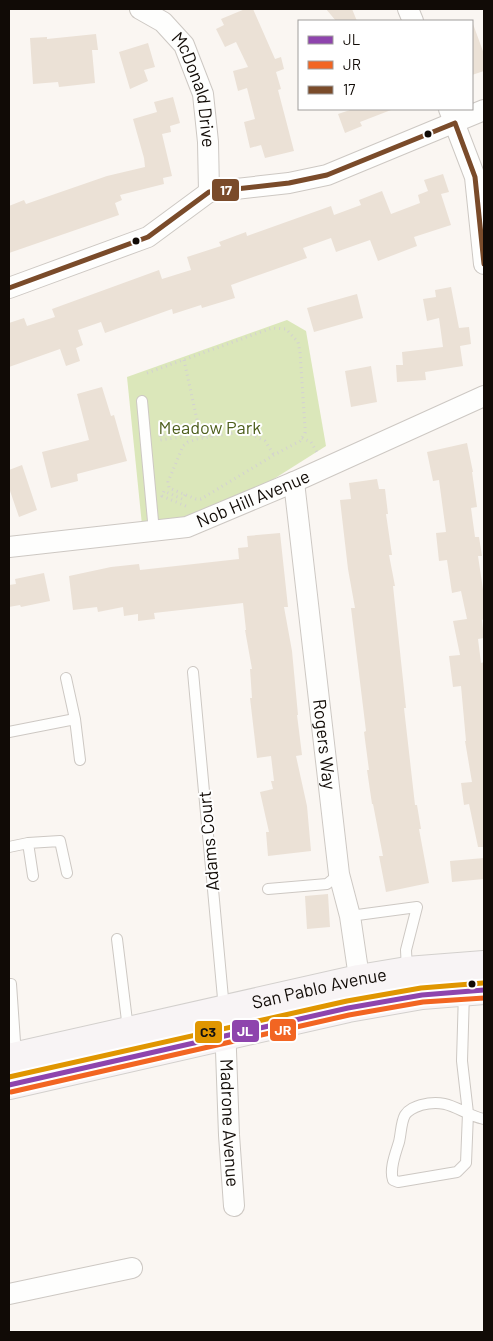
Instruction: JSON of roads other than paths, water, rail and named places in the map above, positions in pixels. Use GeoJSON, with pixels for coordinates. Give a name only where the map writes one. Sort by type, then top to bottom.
{"type":"FeatureCollection","features":[{"type":"Feature","properties":{"kind":"main road","name":"San Pablo Avenue"},"geometry":{"type":"LineString","coordinates":[[9,1085],[225,1023],[361,992],[407,971],[484,965]]}},
{"type":"Feature","properties":{"kind":"main road","name":"San Pablo Avenue"},"geometry":{"type":"LineString","coordinates":[[361,992],[422,995],[474,990]]}},
{"type":"Feature","properties":{"kind":"main road","name":"San Pablo Avenue"},"geometry":{"type":"LineString","coordinates":[[12,1058],[129,1032],[225,1023]]}},
{"type":"Feature","properties":{"kind":"street","name":"McDonald Drive"},"geometry":{"type":"LineString","coordinates":[[140,9],[163,22],[184,45],[203,94],[208,142],[208,192]]}},
{"type":"Feature","properties":{"kind":"street"},"geometry":{"type":"LineString","coordinates":[[9,288],[148,237],[208,192],[289,183],[327,175],[452,116],[484,110]]}},
{"type":"Feature","properties":{"kind":"street"},"geometry":{"type":"LineString","coordinates":[[452,116],[475,177],[484,264]]}},
{"type":"Feature","properties":{"kind":"street","name":"Nob Hill Avenue"},"geometry":{"type":"LineString","coordinates":[[9,548],[188,527],[294,482],[484,396]]}},
{"type":"Feature","properties":{"kind":"street","name":"Rogers Way"},"geometry":{"type":"LineString","coordinates":[[294,482],[340,874],[350,916],[361,992]]}},
{"type":"Feature","properties":{"kind":"street","name":"Madrone Avenue"},"geometry":{"type":"LineString","coordinates":[[225,1023],[229,1136],[234,1206]]}},
{"type":"Feature","properties":{"kind":"street"},"geometry":{"type":"LineString","coordinates":[[9,1294],[132,1268]]}},
{"type":"Feature","properties":{"kind":"lane"},"geometry":{"type":"LineString","coordinates":[[142,401],[154,532]]}},
{"type":"Feature","properties":{"kind":"lane","name":"Adams Court"},"geometry":{"type":"LineString","coordinates":[[193,672],[225,1023]]}},
{"type":"Feature","properties":{"kind":"lane"},"geometry":{"type":"LineString","coordinates":[[66,678],[75,719],[80,760]]}},
{"type":"Feature","properties":{"kind":"lane"},"geometry":{"type":"LineString","coordinates":[[9,732],[75,719]]}},
{"type":"Feature","properties":{"kind":"lane"},"geometry":{"type":"LineString","coordinates":[[9,847],[28,843],[60,841],[67,873]]}},
{"type":"Feature","properties":{"kind":"lane"},"geometry":{"type":"LineString","coordinates":[[28,843],[33,876]]}},
{"type":"Feature","properties":{"kind":"lane"},"geometry":{"type":"LineString","coordinates":[[268,889],[327,884],[340,874]]}},
{"type":"Feature","properties":{"kind":"lane"},"geometry":{"type":"LineString","coordinates":[[350,916],[417,907],[406,950],[407,971]]}},
{"type":"Feature","properties":{"kind":"lane"},"geometry":{"type":"LineString","coordinates":[[117,939],[129,1032]]}},
{"type":"Feature","properties":{"kind":"lane"},"geometry":{"type":"LineString","coordinates":[[9,984],[11,984],[12,1058]]}},
{"type":"Feature","properties":{"kind":"lane"},"geometry":{"type":"LineString","coordinates":[[474,990],[462,1061],[468,1113],[466,1163],[457,1172],[398,1182],[393,1180],[394,1165],[405,1116],[414,1107],[441,1102],[468,1113],[484,1119]]}},
{"type":"Feature","properties":{"kind":"park label","name":"Meadow Park"},"geometry":{"type":"Point","coordinates":[210,428]}}]}
